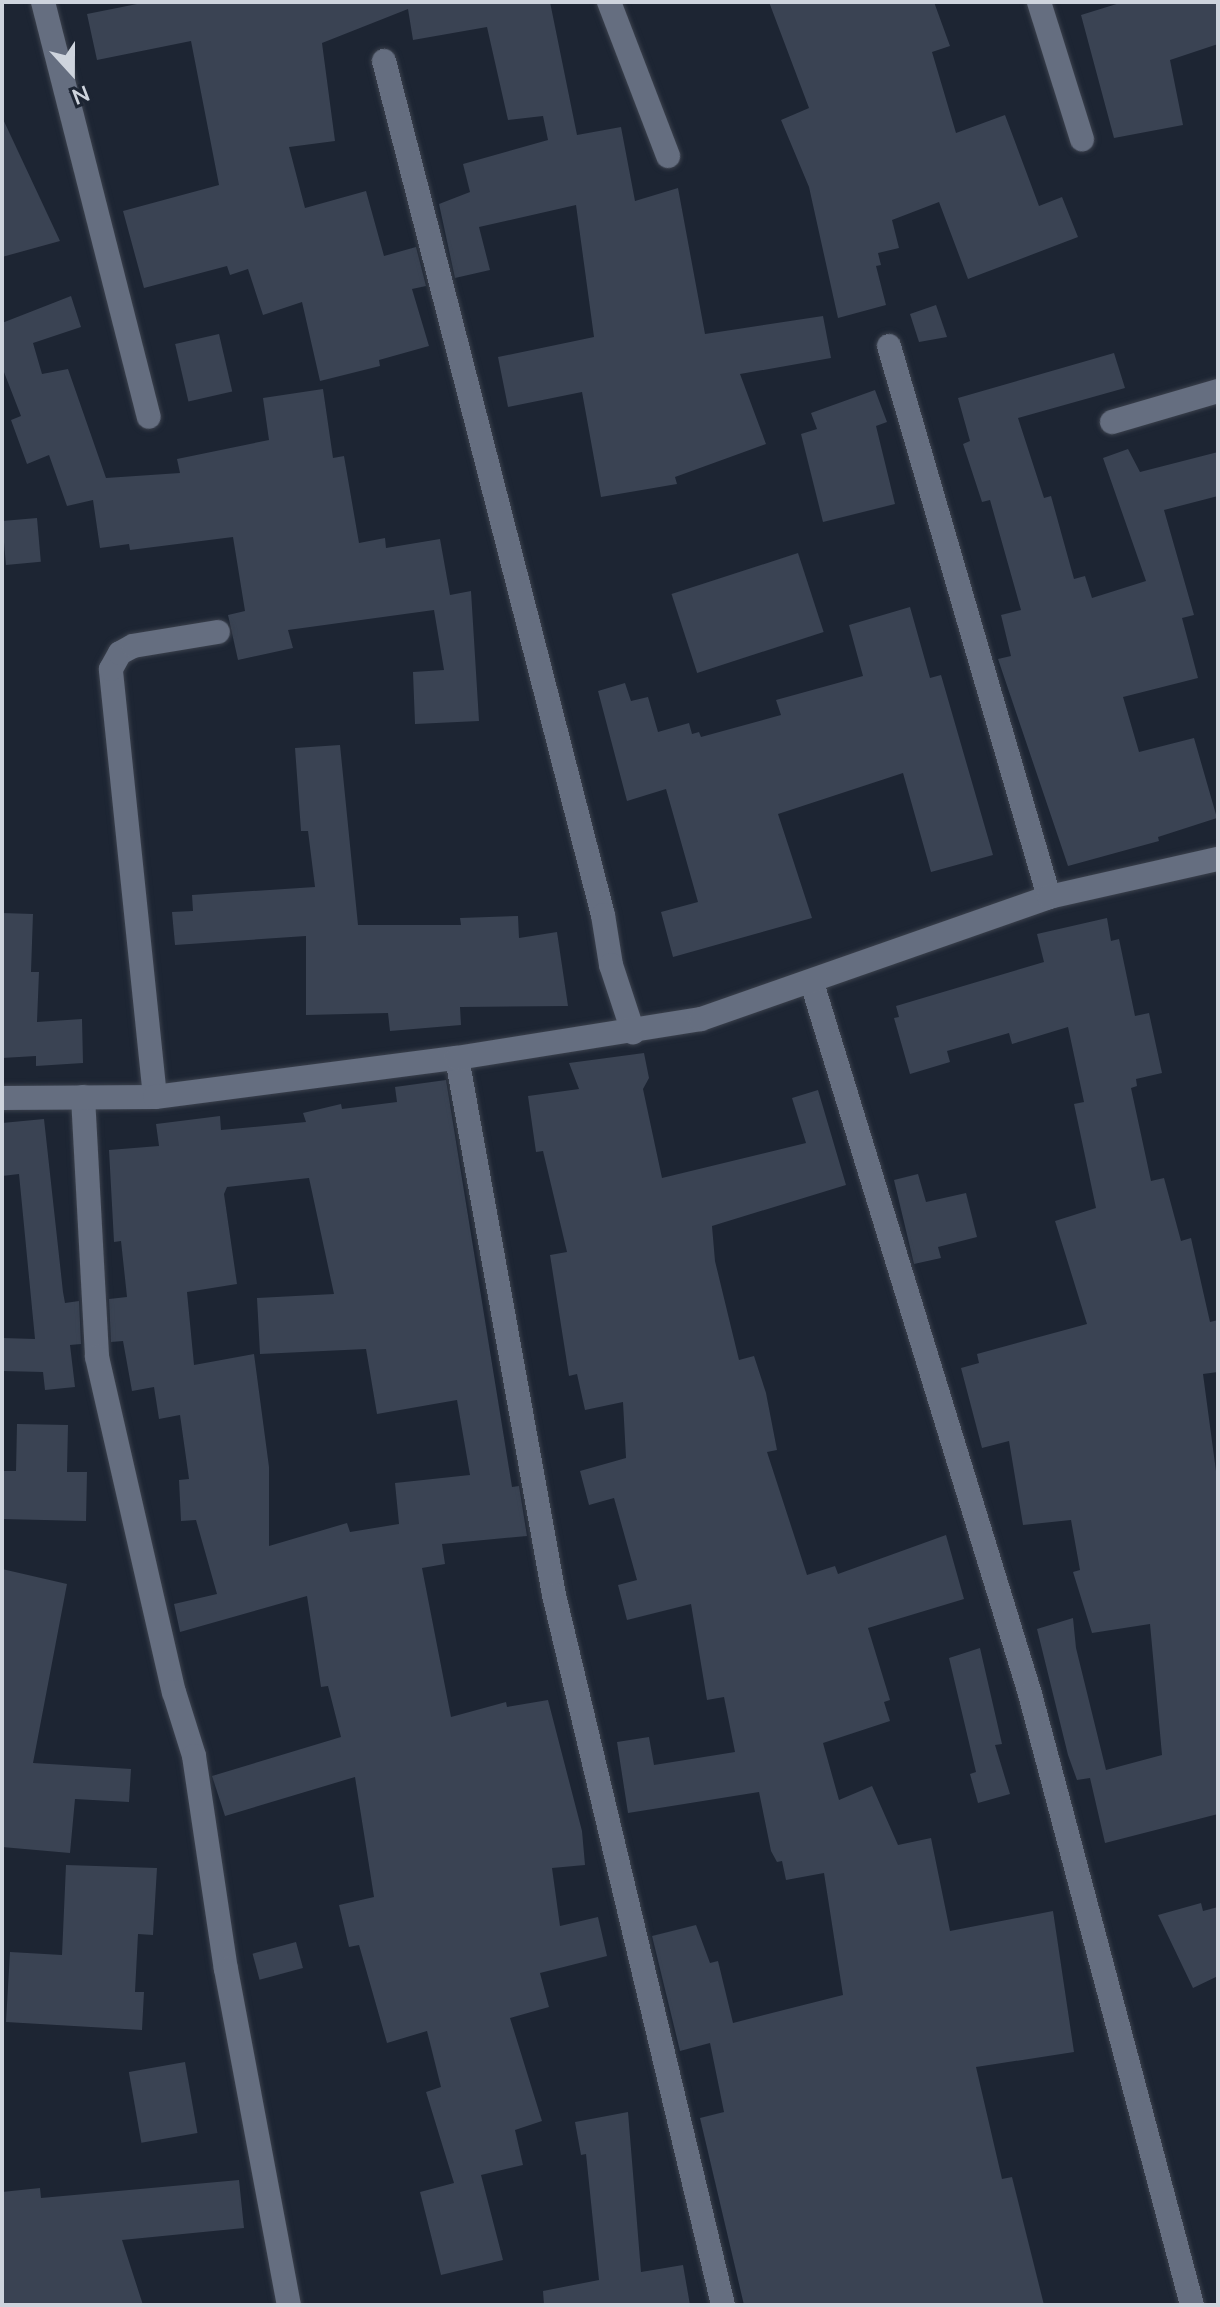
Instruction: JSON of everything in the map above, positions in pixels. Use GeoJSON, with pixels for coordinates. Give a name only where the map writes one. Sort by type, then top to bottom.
{"type":"FeatureCollection","features":[{"type":"Feature","properties":{"kind":"street"},"geometry":{"type":"LineString","coordinates":[[43,2],[149,417]]}},
{"type":"Feature","properties":{"kind":"street"},"geometry":{"type":"LineString","coordinates":[[609,2],[668,156]]}},
{"type":"Feature","properties":{"kind":"street"},"geometry":{"type":"LineString","coordinates":[[1039,2],[1082,139]]}},
{"type":"Feature","properties":{"kind":"street"},"geometry":{"type":"LineString","coordinates":[[384,61],[599,900],[611,965],[633,1032]]}},
{"type":"Feature","properties":{"kind":"street"},"geometry":{"type":"LineString","coordinates":[[889,346],[1049,897]]}},
{"type":"Feature","properties":{"kind":"street"},"geometry":{"type":"LineString","coordinates":[[1112,422],[1218,391]]}},
{"type":"Feature","properties":{"kind":"street"},"geometry":{"type":"LineString","coordinates":[[155,1097],[111,669],[120,653],[133,646],[218,632]]}},
{"type":"Feature","properties":{"kind":"street"},"geometry":{"type":"LineString","coordinates":[[2,1098],[155,1097],[457,1058],[701,1019],[812,983],[1049,897],[1218,859]]}},
{"type":"Feature","properties":{"kind":"street"},"geometry":{"type":"LineString","coordinates":[[812,983],[1030,1694],[1192,2305]]}},
{"type":"Feature","properties":{"kind":"street"},"geometry":{"type":"LineString","coordinates":[[457,1058],[554,1595],[723,2305]]}},
{"type":"Feature","properties":{"kind":"street"},"geometry":{"type":"LineString","coordinates":[[83,1097],[97,1357],[174,1692],[194,1756],[226,1969],[289,2305]]}},
{"type":"Feature","properties":{"kind":"building"},"geometry":{"type":"Polygon","coordinates":[[[147,2],[550,2],[577,135],[621,127],[635,201],[678,188],[705,334],[823,316],[831,358],[740,374],[766,444],[675,477],[677,484],[601,497],[582,392],[508,407],[498,357],[594,337],[576,205],[479,227],[490,270],[455,278],[439,204],[470,192],[463,164],[548,140],[543,116],[508,120],[487,27],[413,40],[408,9],[322,43],[335,141],[289,147],[305,208],[366,191],[384,256],[416,247],[426,286],[412,289],[429,346],[379,360],[380,366],[320,381],[302,302],[263,315],[248,269],[230,275],[227,266],[144,288],[123,211],[219,185],[191,41],[97,60],[87,14],[147,2]]]}},
{"type":"Feature","properties":{"kind":"building"},"geometry":{"type":"Polygon","coordinates":[[[769,2],[934,2],[950,46],[932,52],[956,133],[1005,115],[1039,206],[1062,197],[1078,237],[968,279],[939,202],[892,220],[899,248],[878,253],[881,265],[876,266],[886,305],[838,318],[809,187],[781,120],[809,108],[769,2]]]}},
{"type":"Feature","properties":{"kind":"building"},"geometry":{"type":"Polygon","coordinates":[[[1123,2],[1218,2],[1218,44],[1170,60],[1183,125],[1114,138],[1081,15],[1123,2]]]}},
{"type":"Feature","properties":{"kind":"building"},"geometry":{"type":"Polygon","coordinates":[[[2,117],[60,241],[2,257],[2,117]]]}},
{"type":"Feature","properties":{"kind":"building"},"geometry":{"type":"Polygon","coordinates":[[[71,296],[81,327],[33,343],[42,374],[68,369],[106,478],[180,473],[177,459],[269,440],[263,398],[323,389],[333,458],[344,456],[359,543],[385,538],[386,548],[440,539],[450,595],[471,591],[479,721],[415,724],[413,672],[444,670],[434,610],[288,630],[293,648],[238,660],[228,615],[245,611],[233,537],[130,550],[129,544],[100,548],[93,500],[67,506],[49,455],[27,464],[11,420],[21,416],[2,367],[2,323],[71,296]]]}},
{"type":"Feature","properties":{"kind":"building"},"geometry":{"type":"Polygon","coordinates":[[[936,305],[947,337],[919,342],[910,314],[936,305]]]}},
{"type":"Feature","properties":{"kind":"building"},"geometry":{"type":"Polygon","coordinates":[[[219,334],[232,391],[188,402],[175,344],[219,334]]]}},
{"type":"Feature","properties":{"kind":"building"},"geometry":{"type":"Polygon","coordinates":[[[1114,353],[1125,388],[1018,418],[1044,498],[1051,496],[1074,579],[1085,576],[1092,598],[1146,581],[1103,458],[1128,449],[1140,472],[1218,452],[1218,496],[1164,510],[1194,615],[1182,618],[1198,678],[1123,697],[1139,752],[1194,738],[1217,818],[1158,837],[1159,841],[1068,866],[998,659],[1011,656],[1001,615],[1021,610],[990,500],[982,502],[963,444],[970,441],[958,398],[1114,353]]]}},
{"type":"Feature","properties":{"kind":"building"},"geometry":{"type":"Polygon","coordinates":[[[875,390],[887,422],[876,426],[895,504],[823,522],[801,434],[817,429],[811,413],[875,390]]]}},
{"type":"Feature","properties":{"kind":"building"},"geometry":{"type":"Polygon","coordinates":[[[37,518],[41,562],[6,565],[2,521],[37,518]]]}},
{"type":"Feature","properties":{"kind":"building"},"geometry":{"type":"Polygon","coordinates":[[[798,553],[824,632],[697,673],[672,594],[798,553]]]}},
{"type":"Feature","properties":{"kind":"building"},"geometry":{"type":"Polygon","coordinates":[[[910,607],[930,678],[941,675],[993,855],[931,872],[903,773],[778,814],[812,918],[673,957],[661,912],[698,902],[666,789],[627,801],[598,691],[625,683],[631,701],[648,697],[658,732],[689,723],[692,734],[699,732],[701,737],[781,715],[776,700],[863,676],[849,625],[910,607]]]}},
{"type":"Feature","properties":{"kind":"building"},"geometry":{"type":"Polygon","coordinates":[[[340,745],[358,925],[461,925],[460,918],[518,916],[519,938],[557,932],[568,1006],[460,1007],[461,1025],[390,1031],[388,1013],[306,1015],[306,936],[175,945],[172,912],[193,911],[192,895],[315,887],[308,831],[301,831],[295,748],[340,745]]]}},
{"type":"Feature","properties":{"kind":"building"},"geometry":{"type":"Polygon","coordinates":[[[2,913],[33,914],[31,972],[39,972],[37,1022],[82,1019],[83,1063],[36,1066],[36,1056],[2,1058],[2,913]]]}},
{"type":"Feature","properties":{"kind":"building"},"geometry":{"type":"Polygon","coordinates":[[[1107,918],[1111,941],[1119,939],[1135,1016],[1149,1013],[1162,1073],[1136,1079],[1137,1086],[1131,1088],[1151,1181],[1164,1178],[1181,1241],[1191,1238],[1210,1322],[1218,1320],[1218,1372],[1203,1374],[1218,1486],[1218,1814],[1105,1843],[1090,1778],[1077,1780],[1068,1755],[1037,1629],[1073,1618],[1076,1648],[1106,1770],[1162,1755],[1150,1624],[1092,1633],[1073,1572],[1080,1570],[1071,1520],[1023,1525],[1009,1441],[982,1448],[961,1368],[979,1363],[977,1354],[1087,1324],[1055,1221],[1096,1208],[1074,1104],[1084,1102],[1068,1027],[1012,1044],[1009,1033],[947,1051],[950,1062],[910,1074],[894,1018],[899,1017],[896,1006],[1044,962],[1037,934],[1107,918]]]}},
{"type":"Feature","properties":{"kind":"building"},"geometry":{"type":"Polygon","coordinates":[[[644,1053],[649,1078],[643,1089],[662,1178],[806,1143],[792,1098],[818,1090],[846,1185],[712,1226],[715,1261],[739,1360],[754,1356],[766,1393],[777,1450],[767,1452],[807,1575],[835,1566],[838,1574],[946,1535],[964,1599],[868,1628],[890,1700],[884,1702],[890,1721],[823,1743],[839,1800],[872,1786],[898,1845],[931,1838],[950,1931],[1053,1911],[1074,2052],[976,2067],[1002,2179],[1012,2177],[1044,2305],[744,2305],[700,2118],[724,2112],[710,2043],[680,2051],[652,1936],[696,1925],[710,1963],[718,1961],[733,2023],[843,1995],[824,1873],[786,1880],[782,1861],[777,1862],[771,1851],[759,1792],[628,1813],[617,1742],[649,1737],[654,1765],[735,1752],[724,1697],[707,1700],[691,1604],[627,1620],[618,1585],[637,1580],[614,1498],[589,1505],[580,1471],[626,1458],[623,1402],[585,1410],[577,1374],[569,1376],[550,1255],[567,1252],[543,1151],[536,1152],[528,1096],[579,1089],[569,1063],[644,1053]]]}},
{"type":"Feature","properties":{"kind":"building"},"geometry":{"type":"Polygon","coordinates":[[[446,1080],[512,1487],[519,1486],[527,1536],[442,1544],[445,1564],[422,1568],[451,1717],[506,1702],[507,1707],[548,1700],[582,1831],[585,1865],[552,1868],[560,1926],[598,1917],[607,1956],[540,1973],[549,2007],[510,2018],[542,2121],[515,2130],[523,2165],[481,2175],[503,2260],[441,2275],[420,2192],[454,2183],[426,2092],[441,2087],[427,2031],[387,2043],[359,1945],[349,1947],[339,1905],[374,1897],[355,1777],[225,1816],[212,1776],[341,1737],[328,1686],[321,1687],[307,1596],[180,1632],[174,1604],[217,1594],[196,1520],[181,1521],[179,1480],[189,1479],[180,1415],[159,1419],[154,1387],[132,1391],[123,1341],[111,1342],[109,1299],[127,1297],[121,1241],[114,1242],[109,1150],[159,1146],[156,1124],[220,1116],[221,1130],[306,1122],[303,1113],[341,1104],[342,1109],[397,1102],[395,1087],[446,1080]],[[309,1178],[227,1187],[224,1194],[237,1284],[187,1292],[194,1365],[254,1354],[269,1467],[269,1546],[347,1523],[350,1532],[399,1524],[395,1483],[470,1475],[457,1400],[377,1414],[366,1349],[260,1354],[257,1298],[334,1294],[309,1178]]]}},
{"type":"Feature","properties":{"kind":"building"},"geometry":{"type":"Polygon","coordinates":[[[44,1119],[63,1292],[65,1303],[79,1301],[81,1344],[70,1345],[75,1387],[45,1390],[43,1372],[2,1371],[2,1338],[35,1339],[19,1174],[2,1176],[2,1123],[44,1119]]]}},
{"type":"Feature","properties":{"kind":"building"},"geometry":{"type":"Polygon","coordinates":[[[918,1174],[926,1202],[966,1193],[977,1237],[938,1247],[941,1258],[914,1264],[894,1180],[918,1174]]]}},
{"type":"Feature","properties":{"kind":"building"},"geometry":{"type":"Polygon","coordinates":[[[17,1424],[68,1425],[67,1472],[87,1472],[86,1521],[2,1519],[2,1471],[16,1471],[17,1424]]]}},
{"type":"Feature","properties":{"kind":"building"},"geometry":{"type":"Polygon","coordinates":[[[2,1569],[67,1584],[33,1763],[131,1769],[129,1802],[75,1799],[70,1853],[2,1847],[2,1569]]]}},
{"type":"Feature","properties":{"kind":"building"},"geometry":{"type":"Polygon","coordinates":[[[980,1648],[1002,1744],[995,1745],[1010,1794],[978,1803],[970,1774],[976,1772],[949,1658],[980,1648]]]}},
{"type":"Feature","properties":{"kind":"building"},"geometry":{"type":"Polygon","coordinates":[[[66,1865],[157,1868],[153,1935],[138,1934],[135,1992],[144,1992],[142,2030],[6,2022],[10,1952],[62,1955],[66,1865]]]}},
{"type":"Feature","properties":{"kind":"building"},"geometry":{"type":"Polygon","coordinates":[[[1201,1903],[1203,1911],[1218,1907],[1218,1976],[1193,1988],[1158,1915],[1201,1903]]]}},
{"type":"Feature","properties":{"kind":"building"},"geometry":{"type":"Polygon","coordinates":[[[296,1942],[303,1968],[260,1980],[253,1954],[296,1942]]]}},
{"type":"Feature","properties":{"kind":"building"},"geometry":{"type":"Polygon","coordinates":[[[185,2062],[198,2133],[141,2143],[129,2072],[185,2062]]]}},
{"type":"Feature","properties":{"kind":"building"},"geometry":{"type":"Polygon","coordinates":[[[628,2112],[641,2272],[683,2265],[690,2305],[544,2305],[543,2291],[599,2280],[586,2154],[581,2155],[575,2122],[628,2112]]]}},
{"type":"Feature","properties":{"kind":"building"},"geometry":{"type":"Polygon","coordinates":[[[239,2180],[244,2228],[122,2240],[143,2305],[2,2305],[2,2192],[40,2188],[41,2198],[239,2180]]]}}]}
